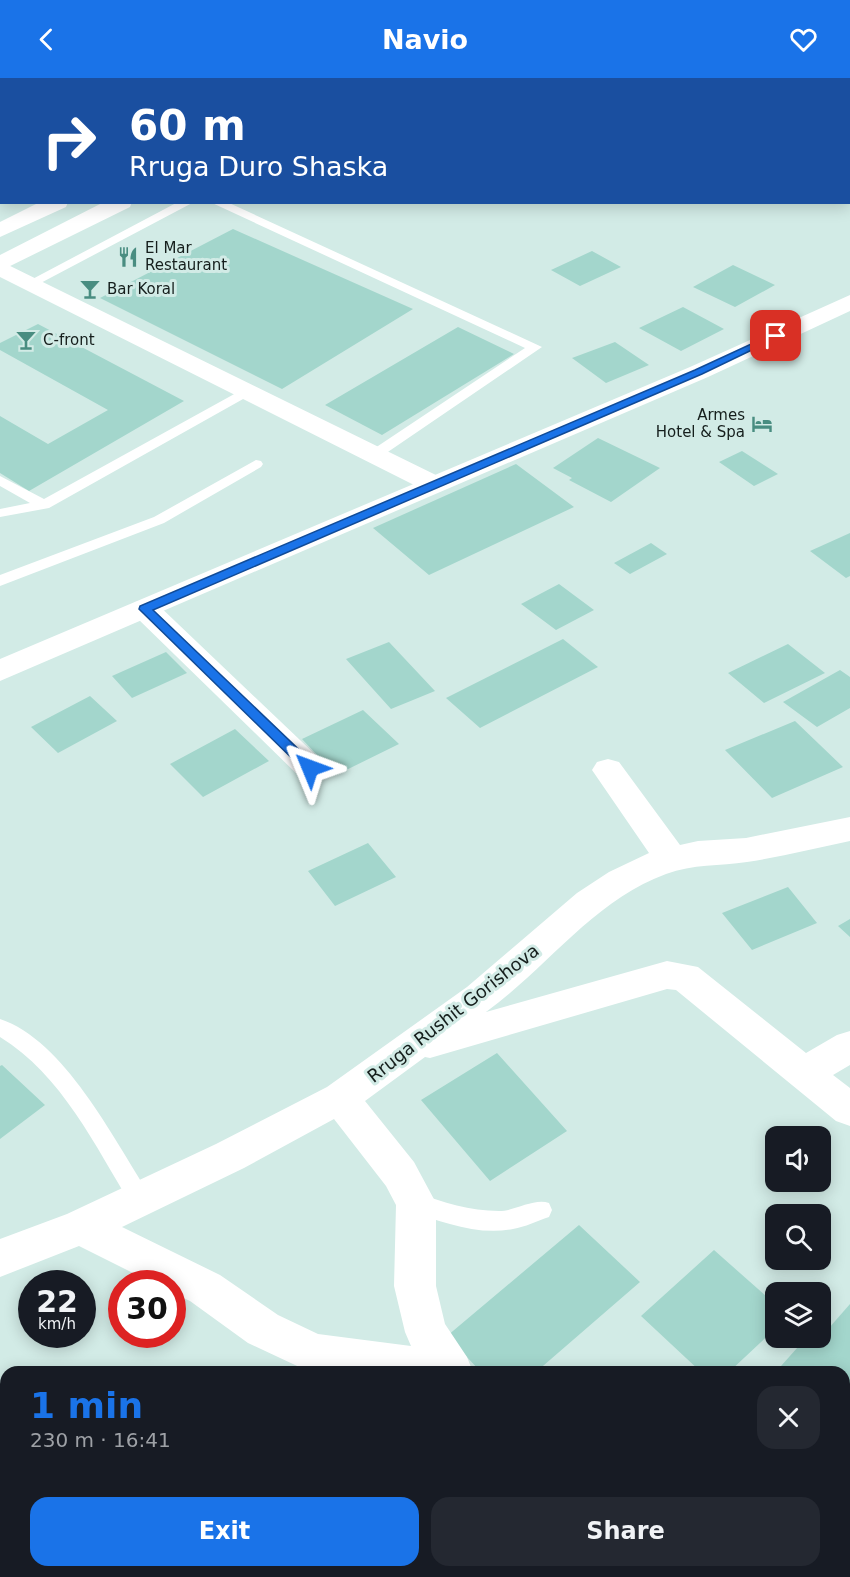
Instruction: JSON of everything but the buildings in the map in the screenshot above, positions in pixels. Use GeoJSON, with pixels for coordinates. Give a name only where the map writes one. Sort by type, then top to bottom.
{"type":"FeatureCollection","features":[{"type":"Feature","properties":{"kind":"street"},"geometry":{"type":"LineString","coordinates":[[0,230],[54,204]]}},
{"type":"Feature","properties":{"kind":"street"},"geometry":{"type":"LineString","coordinates":[[0,246],[84,204]]}},
{"type":"Feature","properties":{"kind":"street"},"geometry":{"type":"LineString","coordinates":[[118,204],[0,266],[20,288],[247,391],[433,484]]}},
{"type":"Feature","properties":{"kind":"street"},"geometry":{"type":"LineString","coordinates":[[0,671],[699,372],[850,302]]}},
{"type":"Feature","properties":{"kind":"street"},"geometry":{"type":"LineString","coordinates":[[145,609],[310,768]]}},
{"type":"Feature","properties":{"kind":"street"},"geometry":{"type":"LineString","coordinates":[[608,770],[672,860]]}},
{"type":"Feature","properties":{"kind":"street","name":"Rruga Rushit Gorishova"},"geometry":{"type":"LineString","coordinates":[[0,1258],[81,1227],[230,1156],[340,1098],[411,1049],[480,997],[589,902],[621,881],[656,864],[698,853],[746,850],[850,830]]}},
{"type":"Feature","properties":{"kind":"street"},"geometry":{"type":"LineString","coordinates":[[411,1049],[667,975],[685,977],[698,985],[850,1110]]}},
{"type":"Feature","properties":{"kind":"street"},"geometry":{"type":"LineString","coordinates":[[804,1073],[850,1046]]}},
{"type":"Feature","properties":{"kind":"street"},"geometry":{"type":"LineString","coordinates":[[340,1098],[400,1174],[416,1203],[415,1286],[426,1332],[448,1366]]}},
{"type":"Feature","properties":{"kind":"street"},"geometry":{"type":"LineString","coordinates":[[81,1227],[206,1288],[263,1329],[314,1354],[410,1366]]}},
{"type":"Feature","properties":{"kind":"lane"},"geometry":{"type":"LineString","coordinates":[[20,288],[184,204]]}},
{"type":"Feature","properties":{"kind":"lane"},"geometry":{"type":"LineString","coordinates":[[220,204],[535,346],[374,455]]}},
{"type":"Feature","properties":{"kind":"lane"},"geometry":{"type":"LineString","coordinates":[[0,513],[44,505],[247,391]]}},
{"type":"Feature","properties":{"kind":"lane"},"geometry":{"type":"LineString","coordinates":[[0,581],[159,520],[256,464]]}},
{"type":"Feature","properties":{"kind":"lane"},"geometry":{"type":"LineString","coordinates":[[0,480],[44,505]]}},
{"type":"Feature","properties":{"kind":"lane"},"geometry":{"type":"LineString","coordinates":[[0,1027],[33,1048],[59,1074],[140,1199]]}},
{"type":"Feature","properties":{"kind":"lane"},"geometry":{"type":"LineString","coordinates":[[416,1203],[453,1215],[486,1219],[512,1220],[541,1210]]}},
{"type":"Feature","properties":{"kind":"place","name":"El Mar Restaurant"},"geometry":{"type":"Point","coordinates":[128,257]}},
{"type":"Feature","properties":{"kind":"place","name":"Bar Koral"},"geometry":{"type":"Point","coordinates":[90,289]}},
{"type":"Feature","properties":{"kind":"place","name":"C-front"},"geometry":{"type":"Point","coordinates":[26,340]}},
{"type":"Feature","properties":{"kind":"place","name":"Armes Hotel & Spa"},"geometry":{"type":"Point","coordinates":[762,424]}},
{"type":"Feature","properties":{"kind":"route"},"geometry":{"type":"LineString","coordinates":[[310,768],[145,609],[699,372],[776,336]]}}]}
